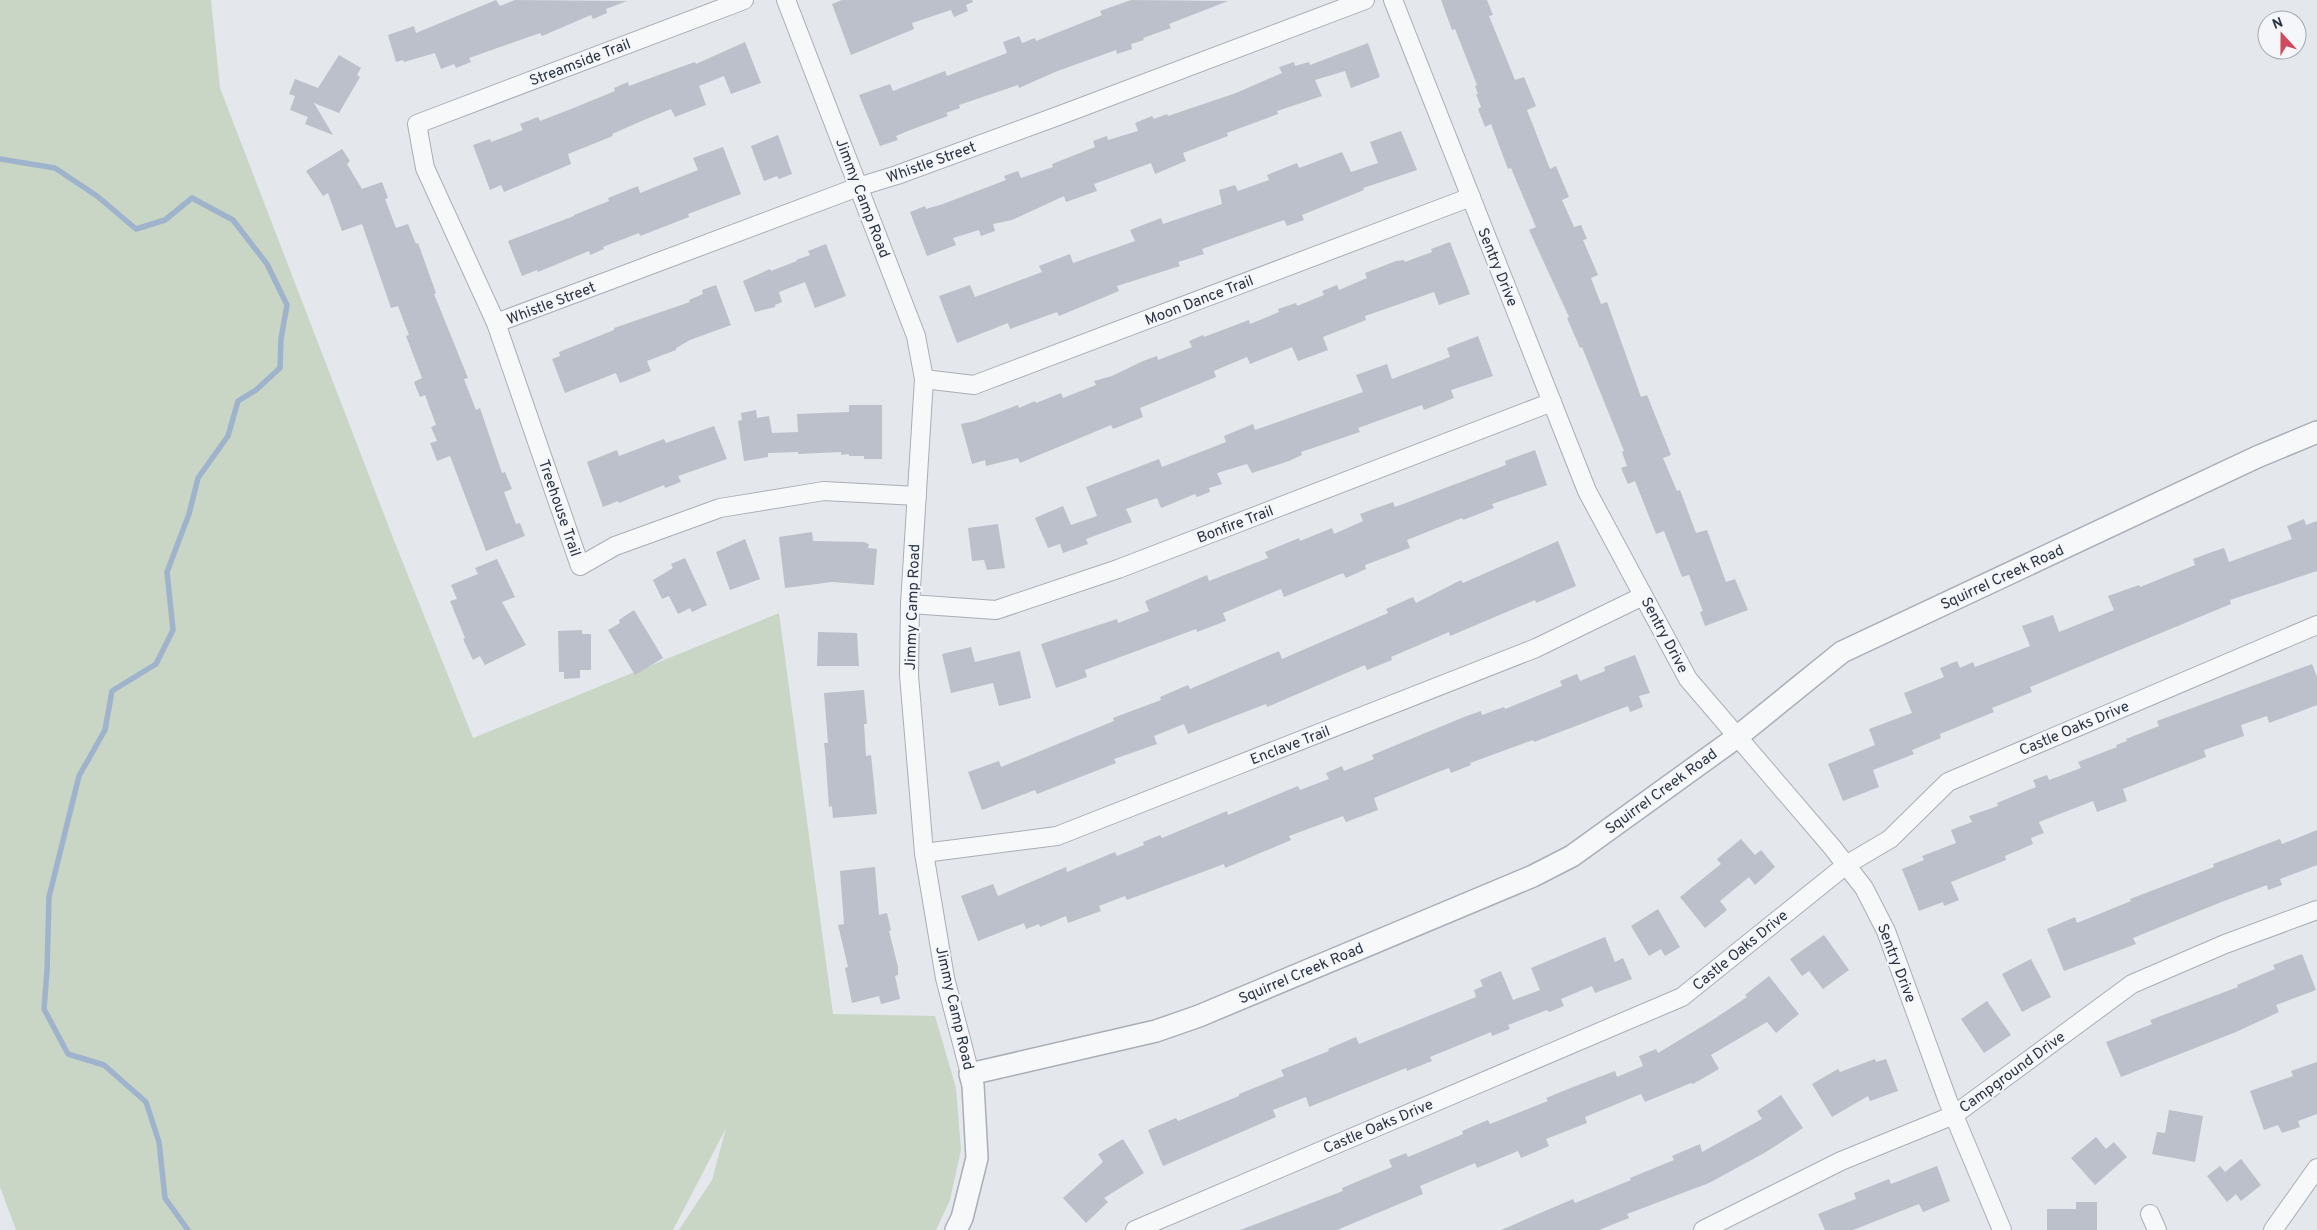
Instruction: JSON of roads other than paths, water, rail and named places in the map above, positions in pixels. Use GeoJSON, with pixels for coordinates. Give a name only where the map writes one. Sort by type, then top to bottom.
{"type":"FeatureCollection","features":[{"type":"Feature","properties":{"kind":"street","name":"Streamside Trail"},"geometry":{"type":"LineString","coordinates":[[417,124],[744,0]]}},
{"type":"Feature","properties":{"kind":"street","name":"Jimmy Camp Road"},"geometry":{"type":"LineString","coordinates":[[786,0],[916,336],[924,379],[910,604],[909,675],[924,853],[945,978],[973,1085],[977,1158],[962,1218],[956,1230]]}},
{"type":"Feature","properties":{"kind":"street","name":"Whistle Street"},"geometry":{"type":"LineString","coordinates":[[496,323],[858,187],[897,176],[1364,0]]}},
{"type":"Feature","properties":{"kind":"street","name":"Sentry Drive"},"geometry":{"type":"LineString","coordinates":[[1393,0],[1587,491],[1688,679],[1864,888],[1886,931],[1954,1115],[2002,1230]]}},
{"type":"Feature","properties":{"kind":"street","name":"Treehouse Trail"},"geometry":{"type":"LineString","coordinates":[[417,124],[425,168],[496,323],[580,566],[615,546],[720,508],[824,491],[917,496]]}},
{"type":"Feature","properties":{"kind":"street","name":"Moon Dance Trail"},"geometry":{"type":"LineString","coordinates":[[924,379],[974,385],[1471,197]]}},
{"type":"Feature","properties":{"kind":"street","name":"Bonfire Trail"},"geometry":{"type":"LineString","coordinates":[[910,604],[996,610],[1118,569],[1552,402]]}},
{"type":"Feature","properties":{"kind":"street","name":"Squirrel Creek Road"},"geometry":{"type":"LineString","coordinates":[[970,1074],[1156,1032],[1199,1016],[1533,876],[1572,856],[1737,737],[1842,652],[2257,457],[2317,432]]}},
{"type":"Feature","properties":{"kind":"street","name":"Enclave Trail"},"geometry":{"type":"LineString","coordinates":[[924,853],[1057,836],[1536,648],[1643,596]]}},
{"type":"Feature","properties":{"kind":"street","name":"Castle Oaks Drive"},"geometry":{"type":"LineString","coordinates":[[1136,1230],[1682,997],[1846,865],[1890,839],[1948,782],[2317,625]]}},
{"type":"Feature","properties":{"kind":"street","name":"Campground Drive"},"geometry":{"type":"LineString","coordinates":[[1702,1230],[1841,1161],[1954,1115],[2132,984],[2225,944],[2317,910]]}},
{"type":"Feature","properties":{"kind":"street"},"geometry":{"type":"LineString","coordinates":[[2273,1230],[2317,1168]]}},
{"type":"Feature","properties":{"kind":"waterway"},"geometry":{"type":"LineString","coordinates":[[0,159],[55,168],[97,196],[136,229],[165,220],[192,198],[233,220],[267,264],[287,305],[281,339],[280,368],[256,390],[238,401],[228,436],[198,478],[189,514],[167,572],[173,630],[156,664],[112,691],[105,730],[79,776],[49,897],[44,1009],[68,1054],[104,1065],[146,1102],[159,1142],[165,1198],[188,1230]]}}]}
